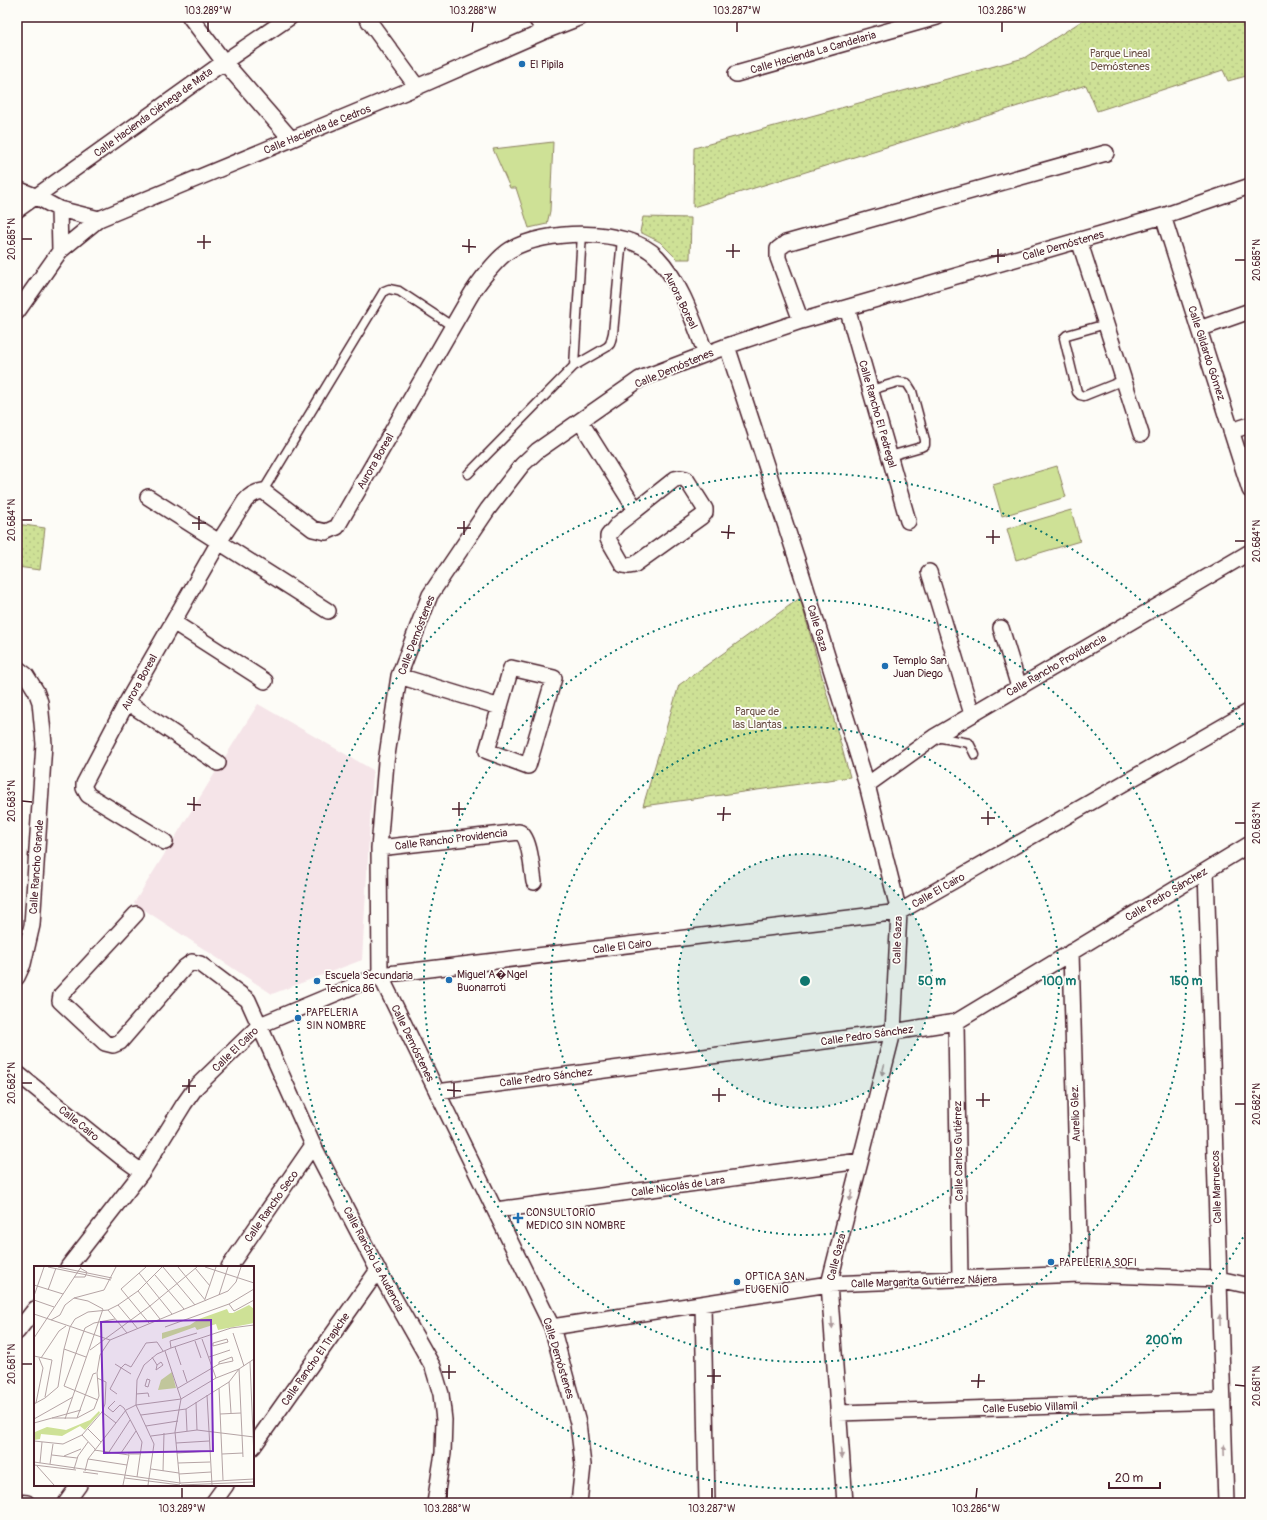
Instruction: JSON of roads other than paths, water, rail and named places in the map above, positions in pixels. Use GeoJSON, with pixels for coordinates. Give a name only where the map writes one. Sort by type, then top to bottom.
{"type":"FeatureCollection","features":[{"type":"Feature","properties":{"kind":"street"},"geometry":{"type":"LineString","coordinates":[[190,17],[224,62],[291,139]]}},
{"type":"Feature","properties":{"kind":"street","name":"Calle Hacienda Ciénega de Mata"},"geometry":{"type":"LineString","coordinates":[[17,210],[224,62],[290,17]]}},
{"type":"Feature","properties":{"kind":"street"},"geometry":{"type":"LineString","coordinates":[[366,17],[417,87]]}},
{"type":"Feature","properties":{"kind":"street"},"geometry":{"type":"LineString","coordinates":[[535,17],[546,31]]}},
{"type":"Feature","properties":{"kind":"street","name":"Calle Hacienda de Cedros"},"geometry":{"type":"LineString","coordinates":[[17,312],[60,252],[99,219],[417,87],[580,17]]}},
{"type":"Feature","properties":{"kind":"street","name":"Calle Hacienda La Candelaria"},"geometry":{"type":"LineString","coordinates":[[736,74],[937,17]]}},
{"type":"Feature","properties":{"kind":"street"},"geometry":{"type":"LineString","coordinates":[[801,321],[778,258],[778,249],[786,243],[1106,153]]}},
{"type":"Feature","properties":{"kind":"street","name":"Calle Demóstenes"},"geometry":{"type":"LineString","coordinates":[[579,1503],[583,1466],[578,1423],[552,1327],[380,975],[379,848],[386,762],[399,676],[430,595],[488,508],[522,465],[537,451],[640,380],[727,346],[801,321],[1163,216],[1250,186]]}},
{"type":"Feature","properties":{"kind":"street"},"geometry":{"type":"LineString","coordinates":[[17,189],[35,196],[59,209],[99,219]]}},
{"type":"Feature","properties":{"kind":"street"},"geometry":{"type":"LineString","coordinates":[[59,209],[60,252]]}},
{"type":"Feature","properties":{"kind":"street","name":"Calle Gildardo Gómez"},"geometry":{"type":"LineString","coordinates":[[1163,216],[1250,490]]}},
{"type":"Feature","properties":{"kind":"street","name":"Aurora Boreal"},"geometry":{"type":"LineString","coordinates":[[165,842],[88,795],[84,788],[86,780],[127,702],[219,542],[249,497],[254,493],[263,491],[313,529],[326,532],[337,527],[475,288],[509,251],[519,245],[542,237],[582,234],[622,239],[649,251],[657,256],[674,280],[687,306],[706,354]]}},
{"type":"Feature","properties":{"kind":"street"},"geometry":{"type":"LineString","coordinates":[[1079,240],[1141,434]]}},
{"type":"Feature","properties":{"kind":"street","name":"Calle Rancho El Pedregal"},"geometry":{"type":"LineString","coordinates":[[847,308],[908,521]]}},
{"type":"Feature","properties":{"kind":"street"},"geometry":{"type":"LineString","coordinates":[[1199,329],[1250,311]]}},
{"type":"Feature","properties":{"kind":"street","name":"Calle Gaza"},"geometry":{"type":"LineString","coordinates":[[727,346],[801,572],[867,785],[899,912],[893,1032],[829,1284],[845,1503]]}},
{"type":"Feature","properties":{"kind":"street"},"geometry":{"type":"LineString","coordinates":[[580,421],[636,510]]}},
{"type":"Feature","properties":{"kind":"street"},"geometry":{"type":"LineString","coordinates":[[1231,431],[1250,425]]}},
{"type":"Feature","properties":{"kind":"street"},"geometry":{"type":"LineString","coordinates":[[681,478],[686,479],[705,513],[702,517],[634,565],[625,566],[608,539],[608,536],[618,524],[636,510],[675,479],[681,478]]}},
{"type":"Feature","properties":{"kind":"street"},"geometry":{"type":"LineString","coordinates":[[148,497],[328,611]]}},
{"type":"Feature","properties":{"kind":"street","name":"Calle Rancho Providencia"},"geometry":{"type":"LineString","coordinates":[[867,785],[934,737],[1250,552]]}},
{"type":"Feature","properties":{"kind":"street"},"geometry":{"type":"LineString","coordinates":[[929,572],[972,714]]}},
{"type":"Feature","properties":{"kind":"street"},"geometry":{"type":"LineString","coordinates":[[173,622],[265,681]]}},
{"type":"Feature","properties":{"kind":"street"},"geometry":{"type":"LineString","coordinates":[[1001,628],[1019,687]]}},
{"type":"Feature","properties":{"kind":"street","name":"Calle Rancho Grande"},"geometry":{"type":"LineString","coordinates":[[17,668],[26,676],[36,691],[40,702],[44,744],[32,925],[23,964],[17,976]]}},
{"type":"Feature","properties":{"kind":"street"},"geometry":{"type":"LineString","coordinates":[[511,668],[554,678],[528,766],[487,751],[500,707],[511,668]]}},
{"type":"Feature","properties":{"kind":"street"},"geometry":{"type":"LineString","coordinates":[[399,676],[500,707]]}},
{"type":"Feature","properties":{"kind":"street"},"geometry":{"type":"LineString","coordinates":[[127,702],[218,763]]}},
{"type":"Feature","properties":{"kind":"street","name":"Calle El Cairo"},"geometry":{"type":"LineString","coordinates":[[69,1266],[142,1172],[196,1087],[260,1024],[380,975],[899,912],[1250,711]]}},
{"type":"Feature","properties":{"kind":"street","name":"Calle Rancho Providencia"},"geometry":{"type":"LineString","coordinates":[[379,848],[515,831],[522,833],[527,839],[534,882]]}},
{"type":"Feature","properties":{"kind":"street","name":"Calle Pedro Sánchez"},"geometry":{"type":"LineString","coordinates":[[437,1092],[893,1032],[956,1022],[1250,844]]}},
{"type":"Feature","properties":{"kind":"street","name":"Calle Marruecos"},"geometry":{"type":"LineString","coordinates":[[1206,871],[1226,1503]]}},
{"type":"Feature","properties":{"kind":"street","name":"Calle Rancho La Audencia"},"geometry":{"type":"LineString","coordinates":[[136,914],[61,995],[60,1001],[105,1043],[113,1045],[120,1042],[185,967],[192,962],[200,964],[248,1000],[313,1145],[378,1270],[433,1367],[441,1394],[444,1420],[443,1453],[435,1503]]}},
{"type":"Feature","properties":{"kind":"street","name":"Aurelio Glez."},"geometry":{"type":"LineString","coordinates":[[1071,952],[1080,1274]]}},
{"type":"Feature","properties":{"kind":"street","name":"Calle Carlos Gutiérrez"},"geometry":{"type":"LineString","coordinates":[[956,1022],[960,1279]]}},
{"type":"Feature","properties":{"kind":"street","name":"Calle Cairo"},"geometry":{"type":"LineString","coordinates":[[17,1073],[142,1172]]}},
{"type":"Feature","properties":{"kind":"street","name":"Calle Rancho Seco"},"geometry":{"type":"LineString","coordinates":[[230,1266],[313,1145]]}},
{"type":"Feature","properties":{"kind":"street","name":"Calle Nicolás de Lara"},"geometry":{"type":"LineString","coordinates":[[496,1210],[860,1161]]}},
{"type":"Feature","properties":{"kind":"street","name":"Calle Rancho El Trapiche"},"geometry":{"type":"LineString","coordinates":[[254,1446],[378,1270]]}},
{"type":"Feature","properties":{"kind":"street","name":"Calle Margarita Gutiérrez Nájera"},"geometry":{"type":"LineString","coordinates":[[552,1327],[829,1284],[1080,1274],[1219,1279],[1250,1286]]}},
{"type":"Feature","properties":{"kind":"street"},"geometry":{"type":"LineString","coordinates":[[703,1304],[707,1503]]}},
{"type":"Feature","properties":{"kind":"street"},"geometry":{"type":"LineString","coordinates":[[17,1332],[34,1310]]}},
{"type":"Feature","properties":{"kind":"street","name":"Calle Eusebio Villamil"},"geometry":{"type":"LineString","coordinates":[[838,1413],[1222,1401]]}},
{"type":"Feature","properties":{"kind":"street"},"geometry":{"type":"LineString","coordinates":[[66,1503],[78,1486]]}},
{"type":"Feature","properties":{"kind":"street"},"geometry":{"type":"LineString","coordinates":[[213,1503],[225,1486]]}},
{"type":"Feature","properties":{"kind":"street"},"geometry":{"type":"LineString","coordinates":[[17,1502],[27,1503]]}},
{"type":"Feature","properties":{"kind":"lane"},"geometry":{"type":"LineString","coordinates":[[574,366],[582,234]]}},
{"type":"Feature","properties":{"kind":"lane"},"geometry":{"type":"LineString","coordinates":[[468,474],[574,366],[610,344],[613,333],[622,239]]}},
{"type":"Feature","properties":{"kind":"lane"},"geometry":{"type":"LineString","coordinates":[[263,491],[384,291],[391,289],[399,291],[452,326]]}},
{"type":"Feature","properties":{"kind":"lane"},"geometry":{"type":"LineString","coordinates":[[1106,324],[1067,335],[1064,338],[1077,392],[1084,396],[1124,380]]}},
{"type":"Feature","properties":{"kind":"lane"},"geometry":{"type":"LineString","coordinates":[[871,390],[898,382],[903,382],[907,383],[912,391],[925,445],[890,456]]}},
{"type":"Feature","properties":{"kind":"lane"},"geometry":{"type":"LineString","coordinates":[[934,737],[969,743],[975,755]]}},
{"type":"Feature","properties":{"kind":"place","name":"El Pipila"},"geometry":{"type":"Point","coordinates":[522,64]}},
{"type":"Feature","properties":{"kind":"place","name":"Templo San Juan Diego"},"geometry":{"type":"Point","coordinates":[885,666]}},
{"type":"Feature","properties":{"kind":"place","name":"Miguel A�Ngel Buonarroti"},"geometry":{"type":"Point","coordinates":[449,980]}},
{"type":"Feature","properties":{"kind":"place","name":"Escuela Secundaria Tecnica 86"},"geometry":{"type":"Point","coordinates":[317,981]}},
{"type":"Feature","properties":{"kind":"place","name":"PAPELERIA SIN NOMBRE"},"geometry":{"type":"Point","coordinates":[298,1018]}},
{"type":"Feature","properties":{"kind":"place","name":"CONSULTORIO MEDICO SIN NOMBRE"},"geometry":{"type":"Point","coordinates":[518,1218]}},
{"type":"Feature","properties":{"kind":"place","name":"PAPELERIA SOFI"},"geometry":{"type":"Point","coordinates":[1051,1262]}},
{"type":"Feature","properties":{"kind":"place","name":"OPTICA SAN EUGENIO"},"geometry":{"type":"Point","coordinates":[737,1282]}},
{"type":"Feature","properties":{"kind":"park label","name":"Parque Lineal Demóstenes"},"geometry":{"type":"Point","coordinates":[1120,59]}},
{"type":"Feature","properties":{"kind":"park label","name":"Parque de las Llantas"},"geometry":{"type":"Point","coordinates":[757,717]}}]}
